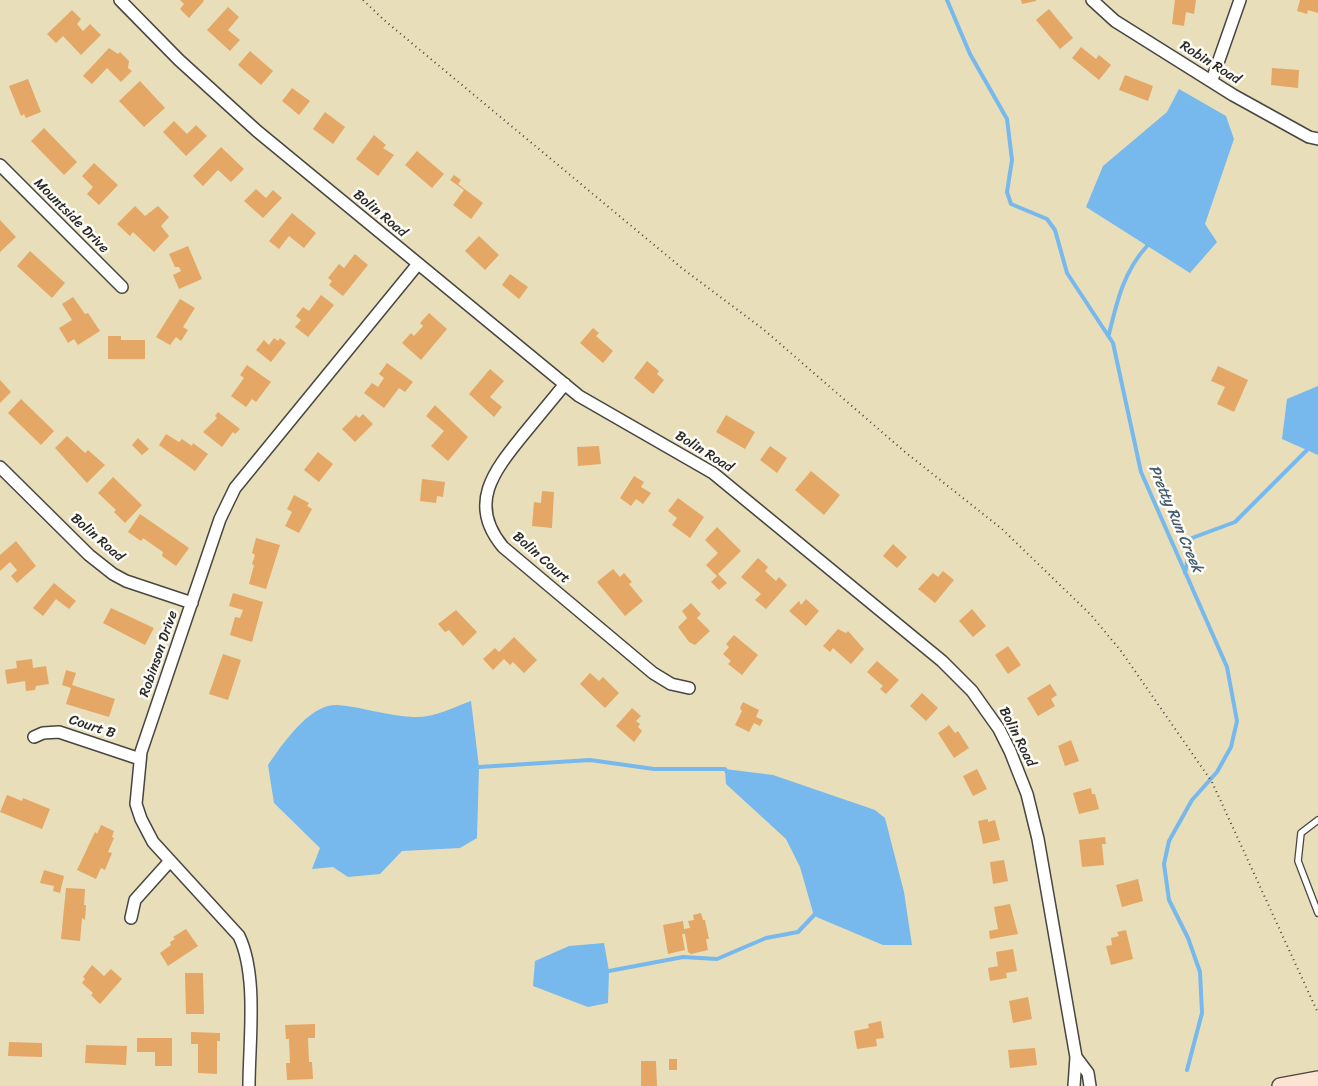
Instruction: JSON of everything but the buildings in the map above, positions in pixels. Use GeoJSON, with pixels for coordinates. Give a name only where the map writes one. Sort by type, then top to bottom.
{"type":"FeatureCollection","features":[{"type":"Feature","properties":{"kind":"main road"},"geometry":{"type":"LineString","coordinates":[[1280,1086],[1316,1082]]}},
{"type":"Feature","properties":{"kind":"street","name":"Bolin Road"},"geometry":{"type":"LineString","coordinates":[[120,0],[179,60],[256,131],[418,264],[565,384],[612,417],[713,473],[942,661],[986,710],[1010,751],[1032,811],[1050,902],[1076,1057],[1074,1086]]}},
{"type":"Feature","properties":{"kind":"street","name":"Robin Road"},"geometry":{"type":"LineString","coordinates":[[1092,0],[1115,21],[1258,110],[1300,133],[1318,139]]}},
{"type":"Feature","properties":{"kind":"street"},"geometry":{"type":"LineString","coordinates":[[1212,80],[1240,0]]}},
{"type":"Feature","properties":{"kind":"street","name":"Mountside Drive"},"geometry":{"type":"LineString","coordinates":[[0,164],[122,288]]}},
{"type":"Feature","properties":{"kind":"street","name":"Robinson Drive"},"geometry":{"type":"LineString","coordinates":[[249,1086],[250,974],[244,948],[239,936],[170,861],[146,831],[136,804],[140,759],[220,519],[235,488],[418,264]]}},
{"type":"Feature","properties":{"kind":"street","name":"Bolin Court"},"geometry":{"type":"LineString","coordinates":[[565,384],[494,472],[486,504],[492,531],[503,547],[653,673],[670,684],[689,688]]}},
{"type":"Feature","properties":{"kind":"street","name":"Bolin Road"},"geometry":{"type":"LineString","coordinates":[[0,467],[89,555],[113,574],[126,581],[192,603]]}},
{"type":"Feature","properties":{"kind":"street","name":"Court B"},"geometry":{"type":"LineString","coordinates":[[34,737],[43,733],[59,732],[140,759]]}},
{"type":"Feature","properties":{"kind":"street"},"geometry":{"type":"LineString","coordinates":[[131,918],[135,900],[170,861]]}},
{"type":"Feature","properties":{"kind":"street","name":"Bolin Road"},"geometry":{"type":"LineString","coordinates":[[1076,1057],[1088,1073],[1090,1086]]}},
{"type":"Feature","properties":{"kind":"lane"},"geometry":{"type":"LineString","coordinates":[[1318,820],[1301,833],[1298,861],[1318,913]]}},
{"type":"Feature","properties":{"kind":"path"},"geometry":{"type":"LineString","coordinates":[[363,0],[384,20],[535,147],[683,269],[763,329],[905,452],[1002,529],[1091,615],[1121,651],[1212,782],[1318,1013]]}},
{"type":"Feature","properties":{"kind":"water"},"geometry":{"type":"Polygon","coordinates":[[[1179,89],[1226,116],[1234,139],[1205,224],[1217,242],[1190,273],[1086,207],[1103,166],[1167,112],[1179,89]]]}},
{"type":"Feature","properties":{"kind":"water"},"geometry":{"type":"Polygon","coordinates":[[[1318,386],[1318,455],[1282,439],[1287,399],[1318,386]]]}},
{"type":"Feature","properties":{"kind":"water"},"geometry":{"type":"Polygon","coordinates":[[[471,701],[479,767],[477,838],[460,848],[402,851],[380,874],[348,877],[333,867],[312,869],[320,848],[274,803],[268,765],[297,727],[317,711],[327,706],[347,706],[394,715],[421,717],[443,712],[471,701]]]}},
{"type":"Feature","properties":{"kind":"water"},"geometry":{"type":"Polygon","coordinates":[[[725,769],[773,775],[875,810],[885,818],[904,892],[912,945],[883,945],[814,916],[800,867],[786,839],[726,784],[725,769]]]}},
{"type":"Feature","properties":{"kind":"water"},"geometry":{"type":"Polygon","coordinates":[[[604,943],[609,971],[608,1003],[588,1007],[533,986],[535,961],[569,946],[604,943]]]}},
{"type":"Feature","properties":{"kind":"waterway","name":"Pretty Run Creek"},"geometry":{"type":"LineString","coordinates":[[947,0],[970,54],[1007,119],[1012,160],[1007,192],[1011,204],[1047,219],[1055,230],[1067,273],[1113,343],[1141,472],[1227,667],[1237,721],[1231,747],[1217,772],[1192,800],[1169,841],[1164,864],[1169,900],[1188,938],[1200,972],[1202,1013],[1187,1070]]}},
{"type":"Feature","properties":{"kind":"waterway"},"geometry":{"type":"LineString","coordinates":[[1109,334],[1122,287],[1132,266],[1147,246]]}},
{"type":"Feature","properties":{"kind":"waterway"},"geometry":{"type":"LineString","coordinates":[[1185,573],[1192,538],[1235,522],[1307,450]]}},
{"type":"Feature","properties":{"kind":"waterway"},"geometry":{"type":"LineString","coordinates":[[479,767],[590,760],[654,769],[725,769],[727,772]]}},
{"type":"Feature","properties":{"kind":"waterway"},"geometry":{"type":"LineString","coordinates":[[609,971],[683,957],[717,959],[766,938],[798,932],[816,913]]}}]}
